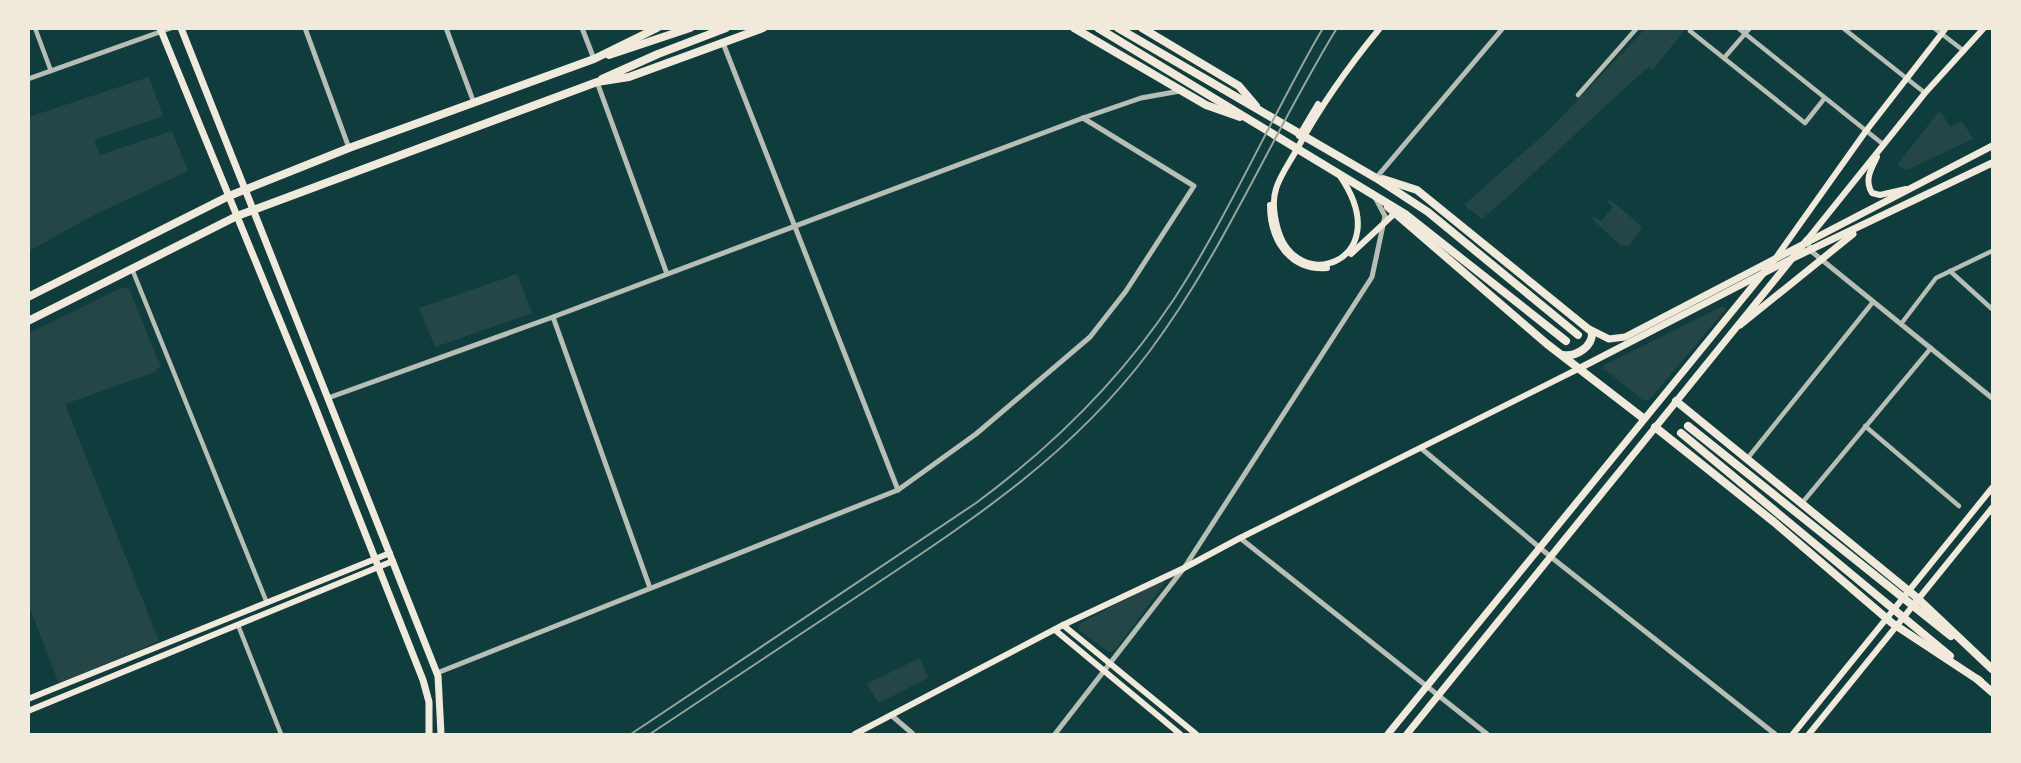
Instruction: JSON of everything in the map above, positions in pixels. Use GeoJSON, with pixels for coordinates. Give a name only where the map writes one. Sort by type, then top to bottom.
{"type":"FeatureCollection","features":[{"type":"Feature","properties":{"kind":"highway"},"geometry":{"type":"LineString","coordinates":[[594,59],[657,28]]}},
{"type":"Feature","properties":{"kind":"highway"},"geometry":{"type":"LineString","coordinates":[[28,297],[229,196],[349,148],[594,59],[656,41],[690,28]]}},
{"type":"Feature","properties":{"kind":"highway"},"geometry":{"type":"LineString","coordinates":[[28,321],[237,216],[597,82],[658,54],[726,28]]}},
{"type":"Feature","properties":{"kind":"highway"},"geometry":{"type":"LineString","coordinates":[[597,82],[629,77],[763,28]]}},
{"type":"Feature","properties":{"kind":"highway"},"geometry":{"type":"LineString","coordinates":[[1074,28],[1220,111],[1253,121]]}},
{"type":"Feature","properties":{"kind":"highway"},"geometry":{"type":"LineString","coordinates":[[1098,28],[1382,200],[1427,230],[1566,340]]}},
{"type":"Feature","properties":{"kind":"highway"},"geometry":{"type":"LineString","coordinates":[[1118,28],[1376,177],[1428,212],[1578,335]]}},
{"type":"Feature","properties":{"kind":"highway"},"geometry":{"type":"LineString","coordinates":[[1143,28],[1239,86],[1259,110]]}},
{"type":"Feature","properties":{"kind":"highway"},"geometry":{"type":"LineString","coordinates":[[1376,177],[1417,190],[1589,329],[1593,335],[1586,347],[1575,355],[1562,355]]}},
{"type":"Feature","properties":{"kind":"highway"},"geometry":{"type":"LineString","coordinates":[[1382,200],[1394,213],[1562,355],[1644,418]]}},
{"type":"Feature","properties":{"kind":"highway"},"geometry":{"type":"LineString","coordinates":[[1676,401],[1909,591],[1916,603],[1992,669]]}},
{"type":"Feature","properties":{"kind":"highway"},"geometry":{"type":"LineString","coordinates":[[1688,426],[1903,598],[1916,603]]}},
{"type":"Feature","properties":{"kind":"highway"},"geometry":{"type":"LineString","coordinates":[[1655,427],[1774,522],[1897,626],[1980,681]]}},
{"type":"Feature","properties":{"kind":"highway"},"geometry":{"type":"LineString","coordinates":[[1681,433],[1992,692]]}},
{"type":"Feature","properties":{"kind":"main road"},"geometry":{"type":"LineString","coordinates":[[181,28],[438,675],[441,735]]}},
{"type":"Feature","properties":{"kind":"main road"},"geometry":{"type":"LineString","coordinates":[[1374,28],[1313,111],[1277,176],[1269,207],[1273,229],[1283,250],[1299,264],[1312,268],[1328,268],[1344,260],[1394,213]]}},
{"type":"Feature","properties":{"kind":"main road"},"geometry":{"type":"LineString","coordinates":[[1336,171],[1350,191],[1360,223],[1356,238],[1345,256],[1331,263],[1304,262],[1295,256],[1278,231],[1273,207],[1275,195],[1318,111],[1343,73],[1380,28]]}},
{"type":"Feature","properties":{"kind":"main road"},"geometry":{"type":"LineString","coordinates":[[1407,735],[1926,93],[1984,28]]}},
{"type":"Feature","properties":{"kind":"main road"},"geometry":{"type":"LineString","coordinates":[[161,30],[314,404],[423,680],[429,702],[429,735]]}},
{"type":"Feature","properties":{"kind":"main road"},"geometry":{"type":"LineString","coordinates":[[1388,735],[1774,260],[1866,131],[1944,31]]}},
{"type":"Feature","properties":{"kind":"main road"},"geometry":{"type":"LineString","coordinates":[[1884,145],[1869,173],[1870,190],[1880,195],[1906,189]]}},
{"type":"Feature","properties":{"kind":"main road"},"geometry":{"type":"LineString","coordinates":[[1589,329],[1609,339],[1622,338],[1992,146]]}},
{"type":"Feature","properties":{"kind":"main road"},"geometry":{"type":"LineString","coordinates":[[855,735],[1055,630],[1422,449],[1791,259],[1992,163]]}},
{"type":"Feature","properties":{"kind":"main road"},"geometry":{"type":"LineString","coordinates":[[1731,332],[1862,227]]}},
{"type":"Feature","properties":{"kind":"main road"},"geometry":{"type":"LineString","coordinates":[[1793,735],[1992,488]]}},
{"type":"Feature","properties":{"kind":"main road"},"geometry":{"type":"LineString","coordinates":[[1809,735],[1992,508]]}},
{"type":"Feature","properties":{"kind":"main road"},"geometry":{"type":"LineString","coordinates":[[28,699],[390,553]]}},
{"type":"Feature","properties":{"kind":"main road"},"geometry":{"type":"LineString","coordinates":[[28,711],[393,561]]}},
{"type":"Feature","properties":{"kind":"main road"},"geometry":{"type":"LineString","coordinates":[[1064,626],[1196,735]]}},
{"type":"Feature","properties":{"kind":"main road"},"geometry":{"type":"LineString","coordinates":[[1055,630],[1180,735]]}},
{"type":"Feature","properties":{"kind":"street"},"geometry":{"type":"LineString","coordinates":[[34,28],[51,71]]}},
{"type":"Feature","properties":{"kind":"street"},"geometry":{"type":"LineString","coordinates":[[28,79],[171,28]]}},
{"type":"Feature","properties":{"kind":"street"},"geometry":{"type":"LineString","coordinates":[[305,28],[349,148]]}},
{"type":"Feature","properties":{"kind":"street"},"geometry":{"type":"LineString","coordinates":[[446,28],[474,104]]}},
{"type":"Feature","properties":{"kind":"street"},"geometry":{"type":"LineString","coordinates":[[582,28],[594,59]]}},
{"type":"Feature","properties":{"kind":"street"},"geometry":{"type":"LineString","coordinates":[[1376,177],[1503,28]]}},
{"type":"Feature","properties":{"kind":"street"},"geometry":{"type":"LineString","coordinates":[[1578,95],[1637,28]]}},
{"type":"Feature","properties":{"kind":"street"},"geometry":{"type":"LineString","coordinates":[[1692,28],[1690,31],[1805,123],[1824,99]]}},
{"type":"Feature","properties":{"kind":"street"},"geometry":{"type":"LineString","coordinates":[[1738,28],[1884,145]]}},
{"type":"Feature","properties":{"kind":"street"},"geometry":{"type":"LineString","coordinates":[[1724,58],[1750,28]]}},
{"type":"Feature","properties":{"kind":"street"},"geometry":{"type":"LineString","coordinates":[[1844,28],[1926,93]]}},
{"type":"Feature","properties":{"kind":"street"},"geometry":{"type":"LineString","coordinates":[[1934,28],[1944,31],[1964,51]]}},
{"type":"Feature","properties":{"kind":"street"},"geometry":{"type":"LineString","coordinates":[[723,43],[898,490]]}},
{"type":"Feature","properties":{"kind":"street"},"geometry":{"type":"LineString","coordinates":[[597,82],[667,274]]}},
{"type":"Feature","properties":{"kind":"street"},"geometry":{"type":"LineString","coordinates":[[328,398],[553,317],[1083,118],[1141,98],[1181,90]]}},
{"type":"Feature","properties":{"kind":"street"},"geometry":{"type":"LineString","coordinates":[[438,675],[898,490],[976,434],[1090,337],[1126,291],[1194,186],[1083,118]]}},
{"type":"Feature","properties":{"kind":"street"},"geometry":{"type":"LineString","coordinates":[[1054,735],[1184,568],[1372,277],[1385,221],[1382,207],[1371,193]]}},
{"type":"Feature","properties":{"kind":"street"},"geometry":{"type":"LineString","coordinates":[[1807,240],[1811,251],[1992,398]]}},
{"type":"Feature","properties":{"kind":"street"},"geometry":{"type":"LineString","coordinates":[[1901,324],[1936,278],[1992,251]]}},
{"type":"Feature","properties":{"kind":"street"},"geometry":{"type":"LineString","coordinates":[[132,269],[267,603]]}},
{"type":"Feature","properties":{"kind":"street"},"geometry":{"type":"LineString","coordinates":[[1950,272],[1992,309]]}},
{"type":"Feature","properties":{"kind":"street"},"geometry":{"type":"LineString","coordinates":[[1747,459],[1873,302]]}},
{"type":"Feature","properties":{"kind":"street"},"geometry":{"type":"LineString","coordinates":[[553,317],[650,588]]}},
{"type":"Feature","properties":{"kind":"street"},"geometry":{"type":"LineString","coordinates":[[1802,503],[1931,348]]}},
{"type":"Feature","properties":{"kind":"street"},"geometry":{"type":"LineString","coordinates":[[1865,426],[1959,506]]}},
{"type":"Feature","properties":{"kind":"street"},"geometry":{"type":"LineString","coordinates":[[1422,449],[1551,556],[1775,735]]}},
{"type":"Feature","properties":{"kind":"street"},"geometry":{"type":"LineString","coordinates":[[1240,538],[1487,735]]}},
{"type":"Feature","properties":{"kind":"street"},"geometry":{"type":"LineString","coordinates":[[238,625],[281,735]]}},
{"type":"Feature","properties":{"kind":"street"},"geometry":{"type":"LineString","coordinates":[[891,715],[913,735]]}},
{"type":"Feature","properties":{"kind":"shaded area"},"geometry":{"type":"Polygon","coordinates":[[[1646,28],[1685,29],[1653,70],[1649,67],[1482,219],[1464,205],[1549,130],[1646,28]]]}},
{"type":"Feature","properties":{"kind":"shaded area"},"geometry":{"type":"Polygon","coordinates":[[[149,77],[163,116],[94,140],[100,155],[172,131],[188,171],[94,215],[29,251],[29,117],[149,77]]]}},
{"type":"Feature","properties":{"kind":"shaded area"},"geometry":{"type":"Polygon","coordinates":[[[1940,110],[1950,127],[1962,121],[1973,139],[1907,170],[1897,165],[1940,110]]]}},
{"type":"Feature","properties":{"kind":"shaded area"},"geometry":{"type":"Polygon","coordinates":[[[1611,200],[1642,227],[1629,246],[1621,246],[1592,219],[1593,216],[1601,221],[1613,207],[1606,201],[1611,200]]]}},
{"type":"Feature","properties":{"kind":"shaded area"},"geometry":{"type":"Polygon","coordinates":[[[517,274],[532,313],[435,347],[419,308],[517,274]]]}},
{"type":"Feature","properties":{"kind":"shaded area"},"geometry":{"type":"Polygon","coordinates":[[[123,287],[129,289],[161,367],[155,369],[156,372],[65,404],[159,641],[59,684],[29,606],[29,333],[123,287]]]}},
{"type":"Feature","properties":{"kind":"shaded area"},"geometry":{"type":"Polygon","coordinates":[[[1723,306],[1726,309],[1649,400],[1643,400],[1603,368],[1604,365],[1723,306]]]}},
{"type":"Feature","properties":{"kind":"shaded area"},"geometry":{"type":"Polygon","coordinates":[[[1162,580],[1165,583],[1115,650],[1109,652],[1078,629],[1079,624],[1162,580]]]}},
{"type":"Feature","properties":{"kind":"shaded area"},"geometry":{"type":"Polygon","coordinates":[[[920,658],[928,678],[879,703],[866,684],[920,658]]]}},
{"type":"Feature","properties":{"kind":"railway"},"geometry":{"type":"LineString","coordinates":[[631,734],[976,503],[1032,458],[1084,410],[1132,357],[1174,299],[1214,233],[1323,28]]}},
{"type":"Feature","properties":{"kind":"railway"},"geometry":{"type":"LineString","coordinates":[[650,734],[949,535],[1022,481],[1088,421],[1120,388],[1176,314],[1201,274],[1337,28]]}}]}
